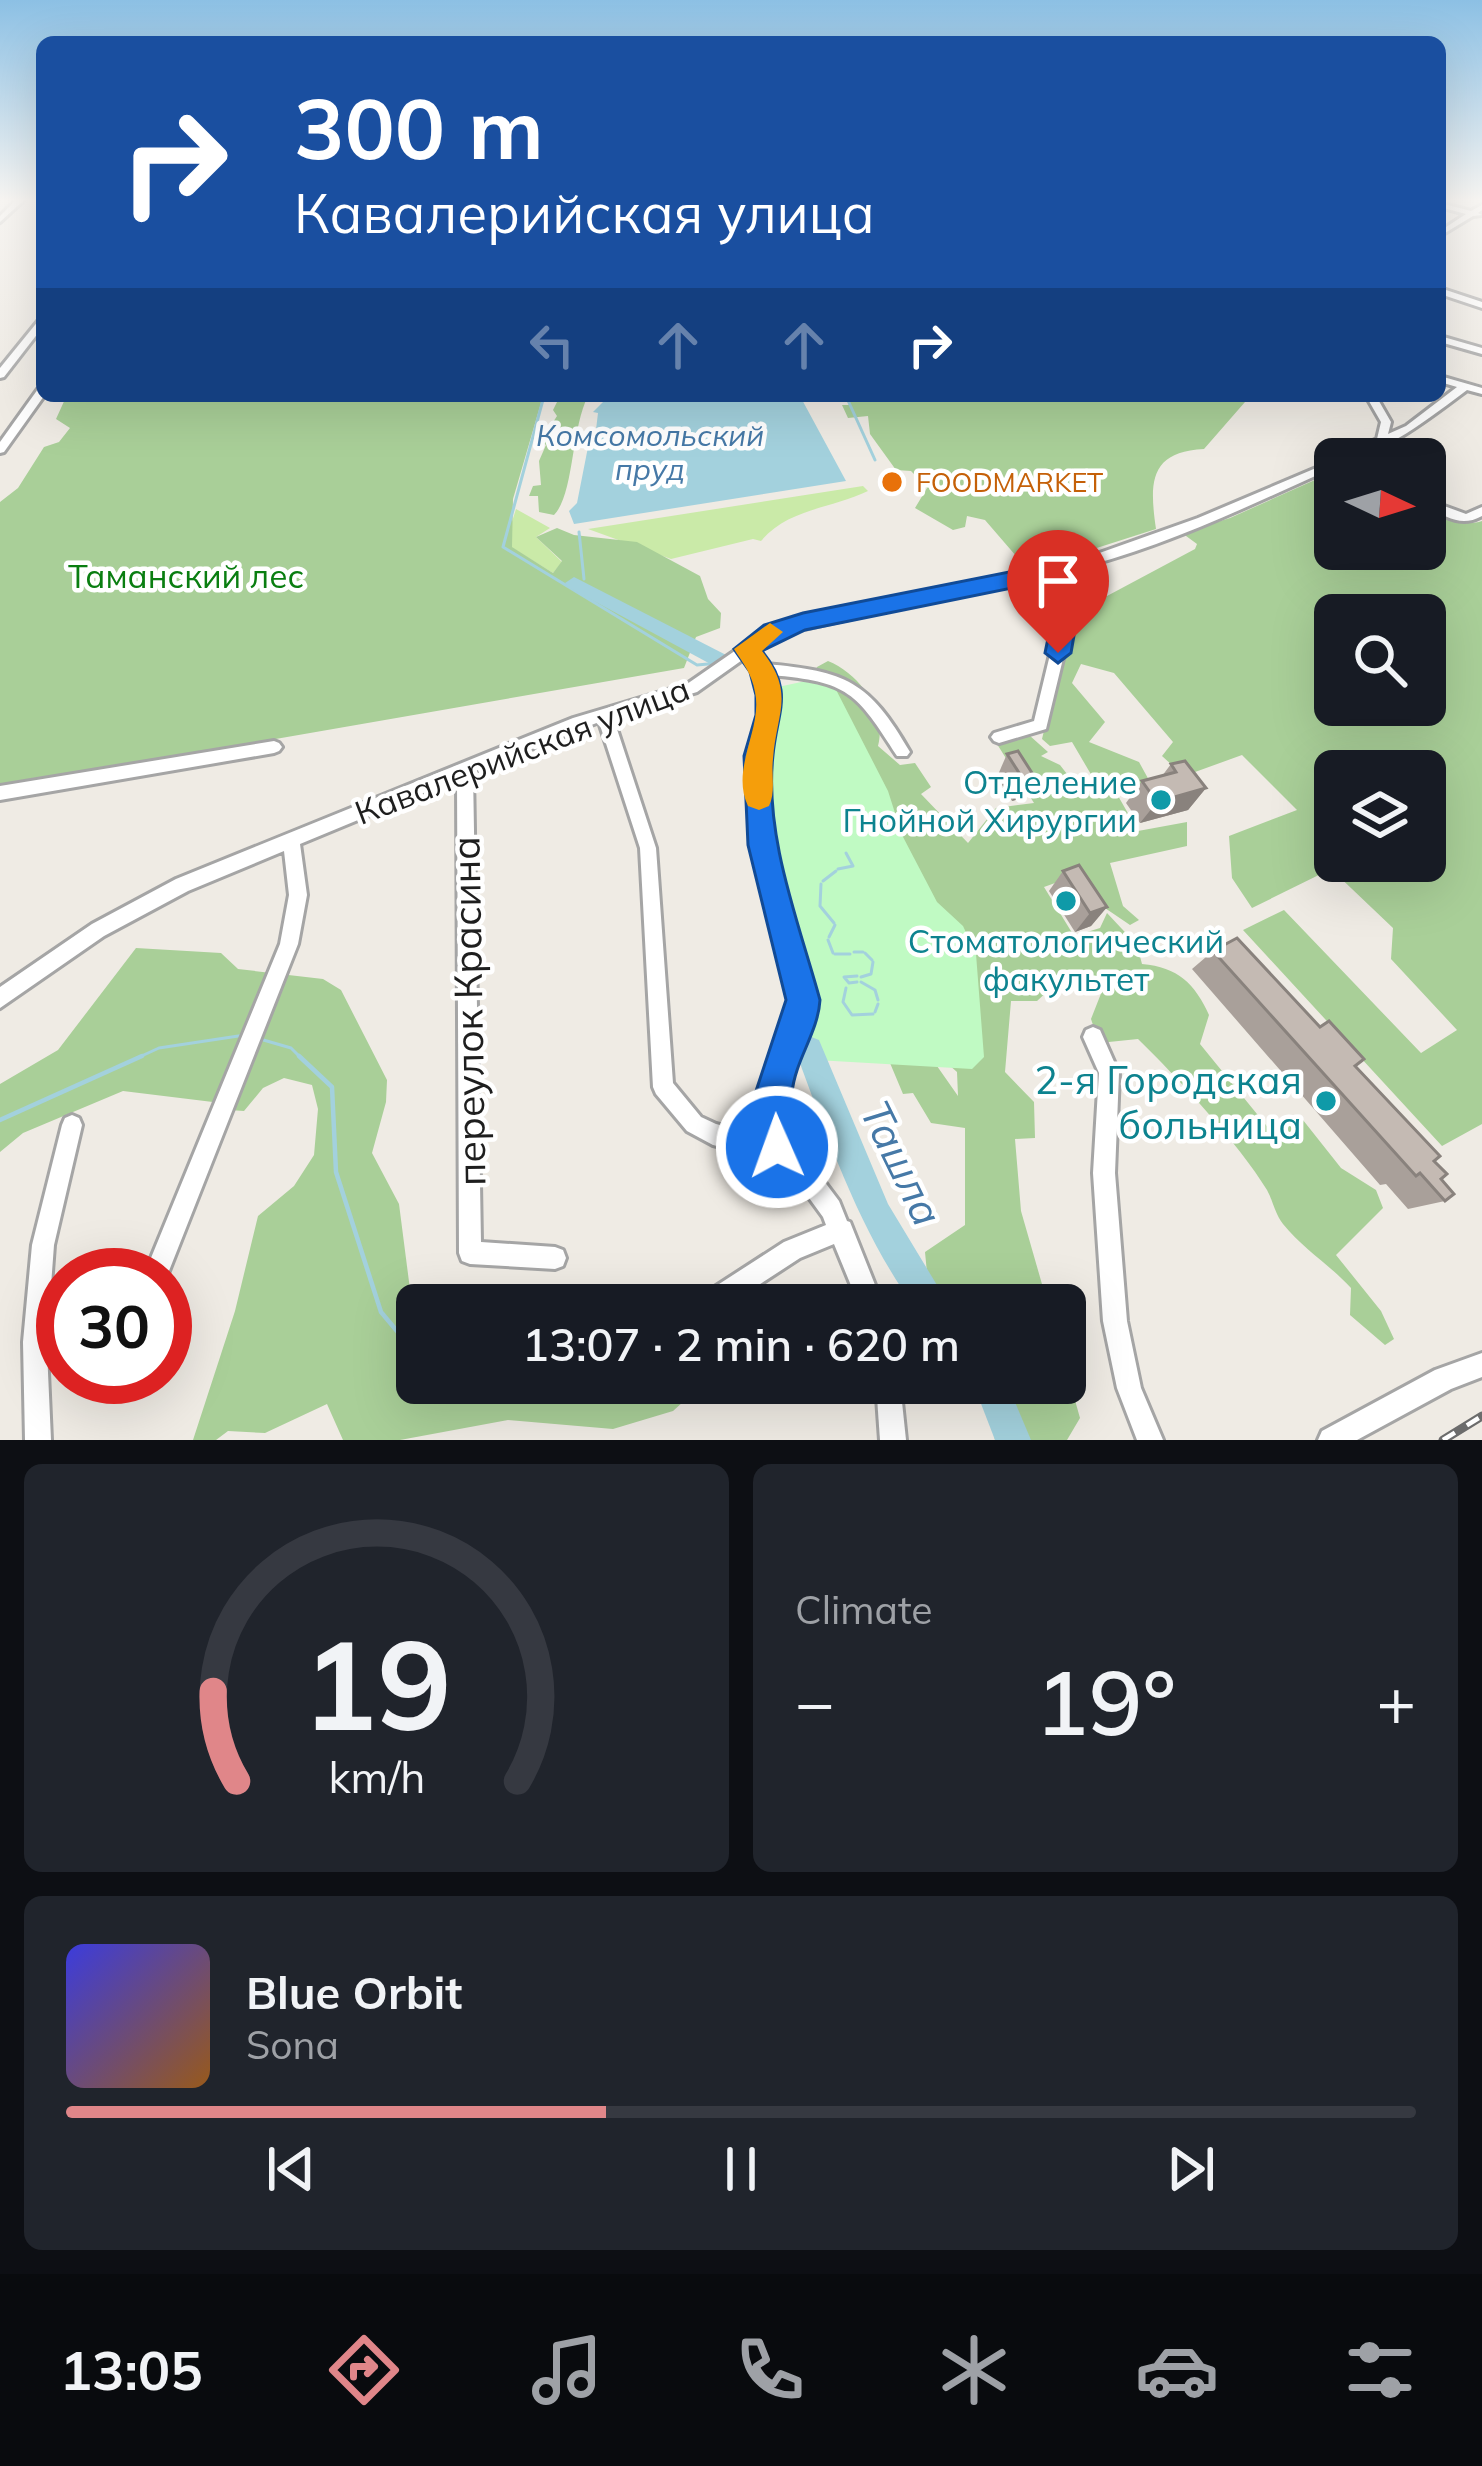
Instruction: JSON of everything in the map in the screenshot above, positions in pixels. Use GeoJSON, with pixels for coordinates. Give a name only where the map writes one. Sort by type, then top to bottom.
{"type":"FeatureCollection","features":[{"type":"Feature","properties":{"kind":"street"},"geometry":{"type":"LineString","coordinates":[[1446,293],[1482,305]]}},
{"type":"Feature","properties":{"kind":"street"},"geometry":{"type":"LineString","coordinates":[[0,375],[36,330]]}},
{"type":"Feature","properties":{"kind":"street"},"geometry":{"type":"LineString","coordinates":[[1446,341],[1482,351]]}},
{"type":"Feature","properties":{"kind":"street"},"geometry":{"type":"LineString","coordinates":[[1446,381],[1482,391]]}},
{"type":"Feature","properties":{"kind":"street","name":"Кавалерийская улица"},"geometry":{"type":"LineString","coordinates":[[1446,401],[1466,386]]}},
{"type":"Feature","properties":{"kind":"street"},"geometry":{"type":"LineString","coordinates":[[0,450],[36,399]]}},
{"type":"Feature","properties":{"kind":"street"},"geometry":{"type":"LineString","coordinates":[[1374,402],[1386,422],[1382,438]]}},
{"type":"Feature","properties":{"kind":"street","name":"Кавалерийская улица"},"geometry":{"type":"LineString","coordinates":[[1382,438],[1410,428],[1445,402]]}},
{"type":"Feature","properties":{"kind":"street","name":"Кавалерийская улица"},"geometry":{"type":"LineString","coordinates":[[0,998],[136,908],[604,713],[692,688],[772,631],[1059,570],[1202,520],[1314,472]]}},
{"type":"Feature","properties":{"kind":"street"},"geometry":{"type":"LineString","coordinates":[[1446,511],[1467,519],[1482,511]]}},
{"type":"Feature","properties":{"kind":"street"},"geometry":{"type":"LineString","coordinates":[[999,737],[1041,725],[1068,609],[1069,595],[1059,570]]}},
{"type":"Feature","properties":{"kind":"street"},"geometry":{"type":"LineString","coordinates":[[746,649],[762,669],[770,699],[758,756],[763,845],[803,1000],[801,1019],[782,1058],[774,1094],[777,1147]]}},
{"type":"Feature","properties":{"kind":"street"},"geometry":{"type":"LineString","coordinates":[[762,669],[828,674],[850,682],[902,752]]}},
{"type":"Feature","properties":{"kind":"street"},"geometry":{"type":"LineString","coordinates":[[604,713],[648,848],[663,1087],[694,1124],[713,1134],[789,1153],[831,1209],[863,1284]]}},
{"type":"Feature","properties":{"kind":"street"},"geometry":{"type":"LineString","coordinates":[[0,794],[274,748]]}},
{"type":"Feature","properties":{"kind":"street","name":"переулок Красина"},"geometry":{"type":"LineString","coordinates":[[465,768],[470,1253],[555,1258]]}},
{"type":"Feature","properties":{"kind":"street"},"geometry":{"type":"LineString","coordinates":[[167,1248],[289,944],[298,895],[291,840]]}},
{"type":"Feature","properties":{"kind":"street"},"geometry":{"type":"LineString","coordinates":[[1093,1036],[1109,1072],[1104,1173],[1115,1321],[1129,1388],[1150,1440]]}},
{"type":"Feature","properties":{"kind":"street"},"geometry":{"type":"LineString","coordinates":[[38,1440],[35,1342],[43,1245],[72,1125]]}},
{"type":"Feature","properties":{"kind":"street"},"geometry":{"type":"LineString","coordinates":[[739,1284],[792,1250],[842,1230]]}},
{"type":"Feature","properties":{"kind":"street"},"geometry":{"type":"LineString","coordinates":[[1331,1440],[1444,1378],[1482,1365]]}},
{"type":"Feature","properties":{"kind":"street"},"geometry":{"type":"LineString","coordinates":[[890,1404],[893,1440]]}},
{"type":"Feature","properties":{"kind":"green space","name":"Таманский лес"},"geometry":{"type":"Polygon","coordinates":[[[64,402],[541,402],[513,499],[512,547],[553,573],[562,561],[536,537],[557,528],[574,535],[637,542],[700,576],[708,599],[721,613],[720,628],[696,637],[684,668],[0,787],[0,502],[18,488],[44,447],[59,442],[70,428],[56,419],[64,402]]]}},
{"type":"Feature","properties":{"kind":"green space"},"geometry":{"type":"Polygon","coordinates":[[[557,402],[585,402],[565,493],[554,515],[539,512],[538,496],[529,496],[533,486],[541,485],[539,461],[546,445],[541,441],[557,416],[553,410],[557,402]]]}},
{"type":"Feature","properties":{"kind":"green space"},"geometry":{"type":"Polygon","coordinates":[[[847,402],[1245,402],[1204,449],[1186,451],[1163,463],[1154,483],[1156,529],[1028,570],[985,520],[967,516],[965,527],[953,530],[915,508],[927,488],[911,471],[896,470],[870,434],[868,416],[848,418],[842,405],[851,405],[847,402]]]}},
{"type":"Feature","properties":{"kind":"green space"},"geometry":{"type":"Polygon","coordinates":[[[1314,480],[1314,570],[1446,570],[1446,516],[1482,521],[1482,1124],[1442,1146],[1243,930],[1284,910],[1421,1053],[1457,1030],[1391,959],[1393,928],[1345,882],[1446,882],[1446,750],[1314,750],[1314,877],[1252,908],[1232,878],[1229,836],[1297,810],[1242,755],[1184,776],[1162,756],[1173,742],[1114,673],[1081,664],[1072,683],[1105,722],[1089,742],[1139,762],[1150,782],[1126,797],[1102,785],[1117,794],[1138,831],[1187,822],[1187,846],[1110,863],[1123,906],[1139,920],[1130,925],[1102,906],[1080,874],[1044,887],[1074,936],[1100,928],[1107,913],[1137,945],[1142,964],[1175,973],[1191,986],[1209,1015],[1200,1044],[1270,1130],[1299,1115],[1341,1168],[1376,1190],[1383,1208],[1336,1255],[1381,1311],[1394,1339],[1385,1345],[1350,1315],[1351,1288],[1283,1224],[1255,1172],[1171,1072],[1138,1039],[1099,1043],[1091,1019],[1102,991],[1087,979],[1063,977],[1037,1001],[1011,1001],[1005,1072],[1034,1102],[1035,1138],[1015,1139],[1021,1211],[1042,1284],[928,1283],[925,1252],[965,1225],[965,1128],[931,1123],[913,1093],[903,1094],[890,1063],[937,1066],[958,1096],[957,1072],[948,1064],[952,933],[814,676],[817,667],[828,661],[860,685],[875,708],[878,746],[900,765],[915,763],[931,787],[921,794],[968,843],[996,808],[1034,803],[997,744],[1029,735],[1048,752],[1041,756],[1060,765],[1081,792],[1099,788],[1072,742],[1050,746],[1042,739],[1076,598],[1107,596],[1195,549],[1197,544],[1182,533],[1230,518],[1314,480]]]}},
{"type":"Feature","properties":{"kind":"green space"},"geometry":{"type":"Polygon","coordinates":[[[863,486],[868,491],[797,515],[761,541],[671,559],[588,529],[863,486]]]}},
{"type":"Feature","properties":{"kind":"green space"},"geometry":{"type":"Polygon","coordinates":[[[516,509],[550,528],[536,537],[562,562],[553,573],[511,547],[516,509]]]}},
{"type":"Feature","properties":{"kind":"green space"},"geometry":{"type":"Polygon","coordinates":[[[829,676],[888,791],[902,835],[937,902],[963,926],[976,954],[984,1057],[972,1069],[799,1059],[811,1024],[763,809],[767,741],[778,687],[829,676]]]}},
{"type":"Feature","properties":{"kind":"green space"},"geometry":{"type":"Polygon","coordinates":[[[136,948],[221,953],[238,969],[323,979],[341,990],[387,1080],[372,1153],[399,1204],[409,1284],[396,1284],[396,1404],[681,1404],[673,1411],[613,1429],[508,1420],[400,1440],[343,1440],[327,1404],[265,1433],[228,1431],[216,1440],[193,1440],[235,1311],[258,1216],[294,1186],[314,1155],[318,1109],[312,1085],[284,1078],[263,1088],[244,1111],[229,1110],[221,1103],[123,1091],[23,1133],[0,1152],[0,1084],[58,1050],[136,948]]]}},
{"type":"Feature","properties":{"kind":"green space"},"geometry":{"type":"Polygon","coordinates":[[[987,1404],[1076,1404],[1080,1418],[1067,1440],[995,1440],[987,1404]]]}},
{"type":"Feature","properties":{"kind":"water","name":"Комсомольский пруд"},"geometry":{"type":"Polygon","coordinates":[[[603,402],[803,402],[846,481],[574,524],[569,511],[577,503],[588,447],[594,446],[598,413],[593,412],[603,402]]]}},
{"type":"Feature","properties":{"kind":"building"},"geometry":{"type":"Polygon","coordinates":[[[1018,751],[1034,776],[1023,779],[1007,754],[1018,751]]]}},
{"type":"Feature","properties":{"kind":"building"},"geometry":{"type":"Polygon","coordinates":[[[1185,761],[1206,788],[1157,802],[1142,781],[1176,772],[1171,764],[1185,761]]]}},
{"type":"Feature","properties":{"kind":"building"},"geometry":{"type":"Polygon","coordinates":[[[1079,865],[1107,907],[1090,913],[1063,871],[1079,865]]]}},
{"type":"Feature","properties":{"kind":"building"},"geometry":{"type":"Polygon","coordinates":[[[1237,938],[1320,1027],[1329,1021],[1364,1059],[1355,1066],[1440,1156],[1434,1161],[1447,1174],[1441,1179],[1454,1194],[1445,1201],[1420,1173],[1416,1176],[1213,951],[1237,938]]]}},
{"type":"Feature","properties":{"kind":"waterway"},"geometry":{"type":"LineString","coordinates":[[542,402],[503,547],[697,665],[719,663]]}},
{"type":"Feature","properties":{"kind":"waterway"},"geometry":{"type":"LineString","coordinates":[[849,402],[875,460]]}},
{"type":"Feature","properties":{"kind":"waterway"},"geometry":{"type":"LineString","coordinates":[[579,532],[584,579]]}},
{"type":"Feature","properties":{"kind":"waterway","name":"Ташла"},"geometry":{"type":"LineString","coordinates":[[574,583],[723,662]]}},
{"type":"Feature","properties":{"kind":"waterway"},"geometry":{"type":"LineString","coordinates":[[838,869],[853,866],[846,853]]}},
{"type":"Feature","properties":{"kind":"waterway"},"geometry":{"type":"LineString","coordinates":[[823,881],[836,871]]}},
{"type":"Feature","properties":{"kind":"waterway"},"geometry":{"type":"LineString","coordinates":[[821,884],[820,906],[834,923]]}},
{"type":"Feature","properties":{"kind":"waterway"},"geometry":{"type":"LineString","coordinates":[[829,937],[835,925]]}},
{"type":"Feature","properties":{"kind":"waterway"},"geometry":{"type":"LineString","coordinates":[[828,940],[833,953]]}},
{"type":"Feature","properties":{"kind":"waterway"},"geometry":{"type":"LineString","coordinates":[[854,952],[863,952]]}},
{"type":"Feature","properties":{"kind":"waterway"},"geometry":{"type":"LineString","coordinates":[[865,953],[872,960]]}},
{"type":"Feature","properties":{"kind":"waterway"},"geometry":{"type":"LineString","coordinates":[[835,954],[850,954]]}},
{"type":"Feature","properties":{"kind":"waterway"},"geometry":{"type":"LineString","coordinates":[[861,977],[871,974],[873,962]]}},
{"type":"Feature","properties":{"kind":"waterway"},"geometry":{"type":"LineString","coordinates":[[857,976],[844,977],[849,983],[857,982]]}},
{"type":"Feature","properties":{"kind":"waterway"},"geometry":{"type":"LineString","coordinates":[[861,982],[875,990],[878,1000]]}},
{"type":"Feature","properties":{"kind":"waterway"},"geometry":{"type":"LineString","coordinates":[[846,988],[843,1002],[852,1015],[873,1014]]}},
{"type":"Feature","properties":{"kind":"waterway"},"geometry":{"type":"LineString","coordinates":[[875,1012],[878,1004]]}},
{"type":"Feature","properties":{"kind":"waterway"},"geometry":{"type":"LineString","coordinates":[[135,1059],[159,1048],[245,1035]]}},
{"type":"Feature","properties":{"kind":"waterway"},"geometry":{"type":"LineString","coordinates":[[260,1039],[291,1048],[299,1056]]}},
{"type":"Feature","properties":{"kind":"waterway","name":"Ташла"},"geometry":{"type":"LineString","coordinates":[[809,1050],[877,1215],[918,1284]]}},
{"type":"Feature","properties":{"kind":"waterway"},"geometry":{"type":"LineString","coordinates":[[0,1120],[142,1056]]}},
{"type":"Feature","properties":{"kind":"waterway"},"geometry":{"type":"LineString","coordinates":[[299,1056],[332,1087],[336,1172],[381,1312],[396,1330]]}},
{"type":"Feature","properties":{"kind":"waterway"},"geometry":{"type":"LineString","coordinates":[[299,1056],[302,1059]]}},
{"type":"Feature","properties":{"kind":"waterway","name":"Ташла"},"geometry":{"type":"LineString","coordinates":[[998,1404],[1013,1440]]}},
{"type":"Feature","properties":{"kind":"railway"},"geometry":{"type":"LineString","coordinates":[[1443,1440],[1482,1416]]}},
{"type":"Feature","properties":{"kind":"slow traffic"},"geometry":{"type":"LineString","coordinates":[[759,797],[758,756],[770,715],[770,695],[762,669],[746,649],[770,632]]}},
{"type":"Feature","properties":{"kind":"place","name":"FOODMARKET"},"geometry":{"type":"Point","coordinates":[892,482]}},
{"type":"Feature","properties":{"kind":"place","name":"Отделение Гнойной Хирургии"},"geometry":{"type":"Point","coordinates":[1161,800]}},
{"type":"Feature","properties":{"kind":"place","name":"Стоматологический факультет"},"geometry":{"type":"Point","coordinates":[1066,901]}},
{"type":"Feature","properties":{"kind":"place","name":"2-я Городская больница"},"geometry":{"type":"Point","coordinates":[1326,1101]}},
{"type":"Feature","properties":{"kind":"route"},"geometry":{"type":"LineString","coordinates":[[777,1147],[774,1094],[782,1058],[801,1019],[803,1000],[763,845],[758,756],[770,715],[770,695],[762,669],[746,649],[772,631],[803,622],[1059,570],[1069,595],[1058,653]]}}]}
